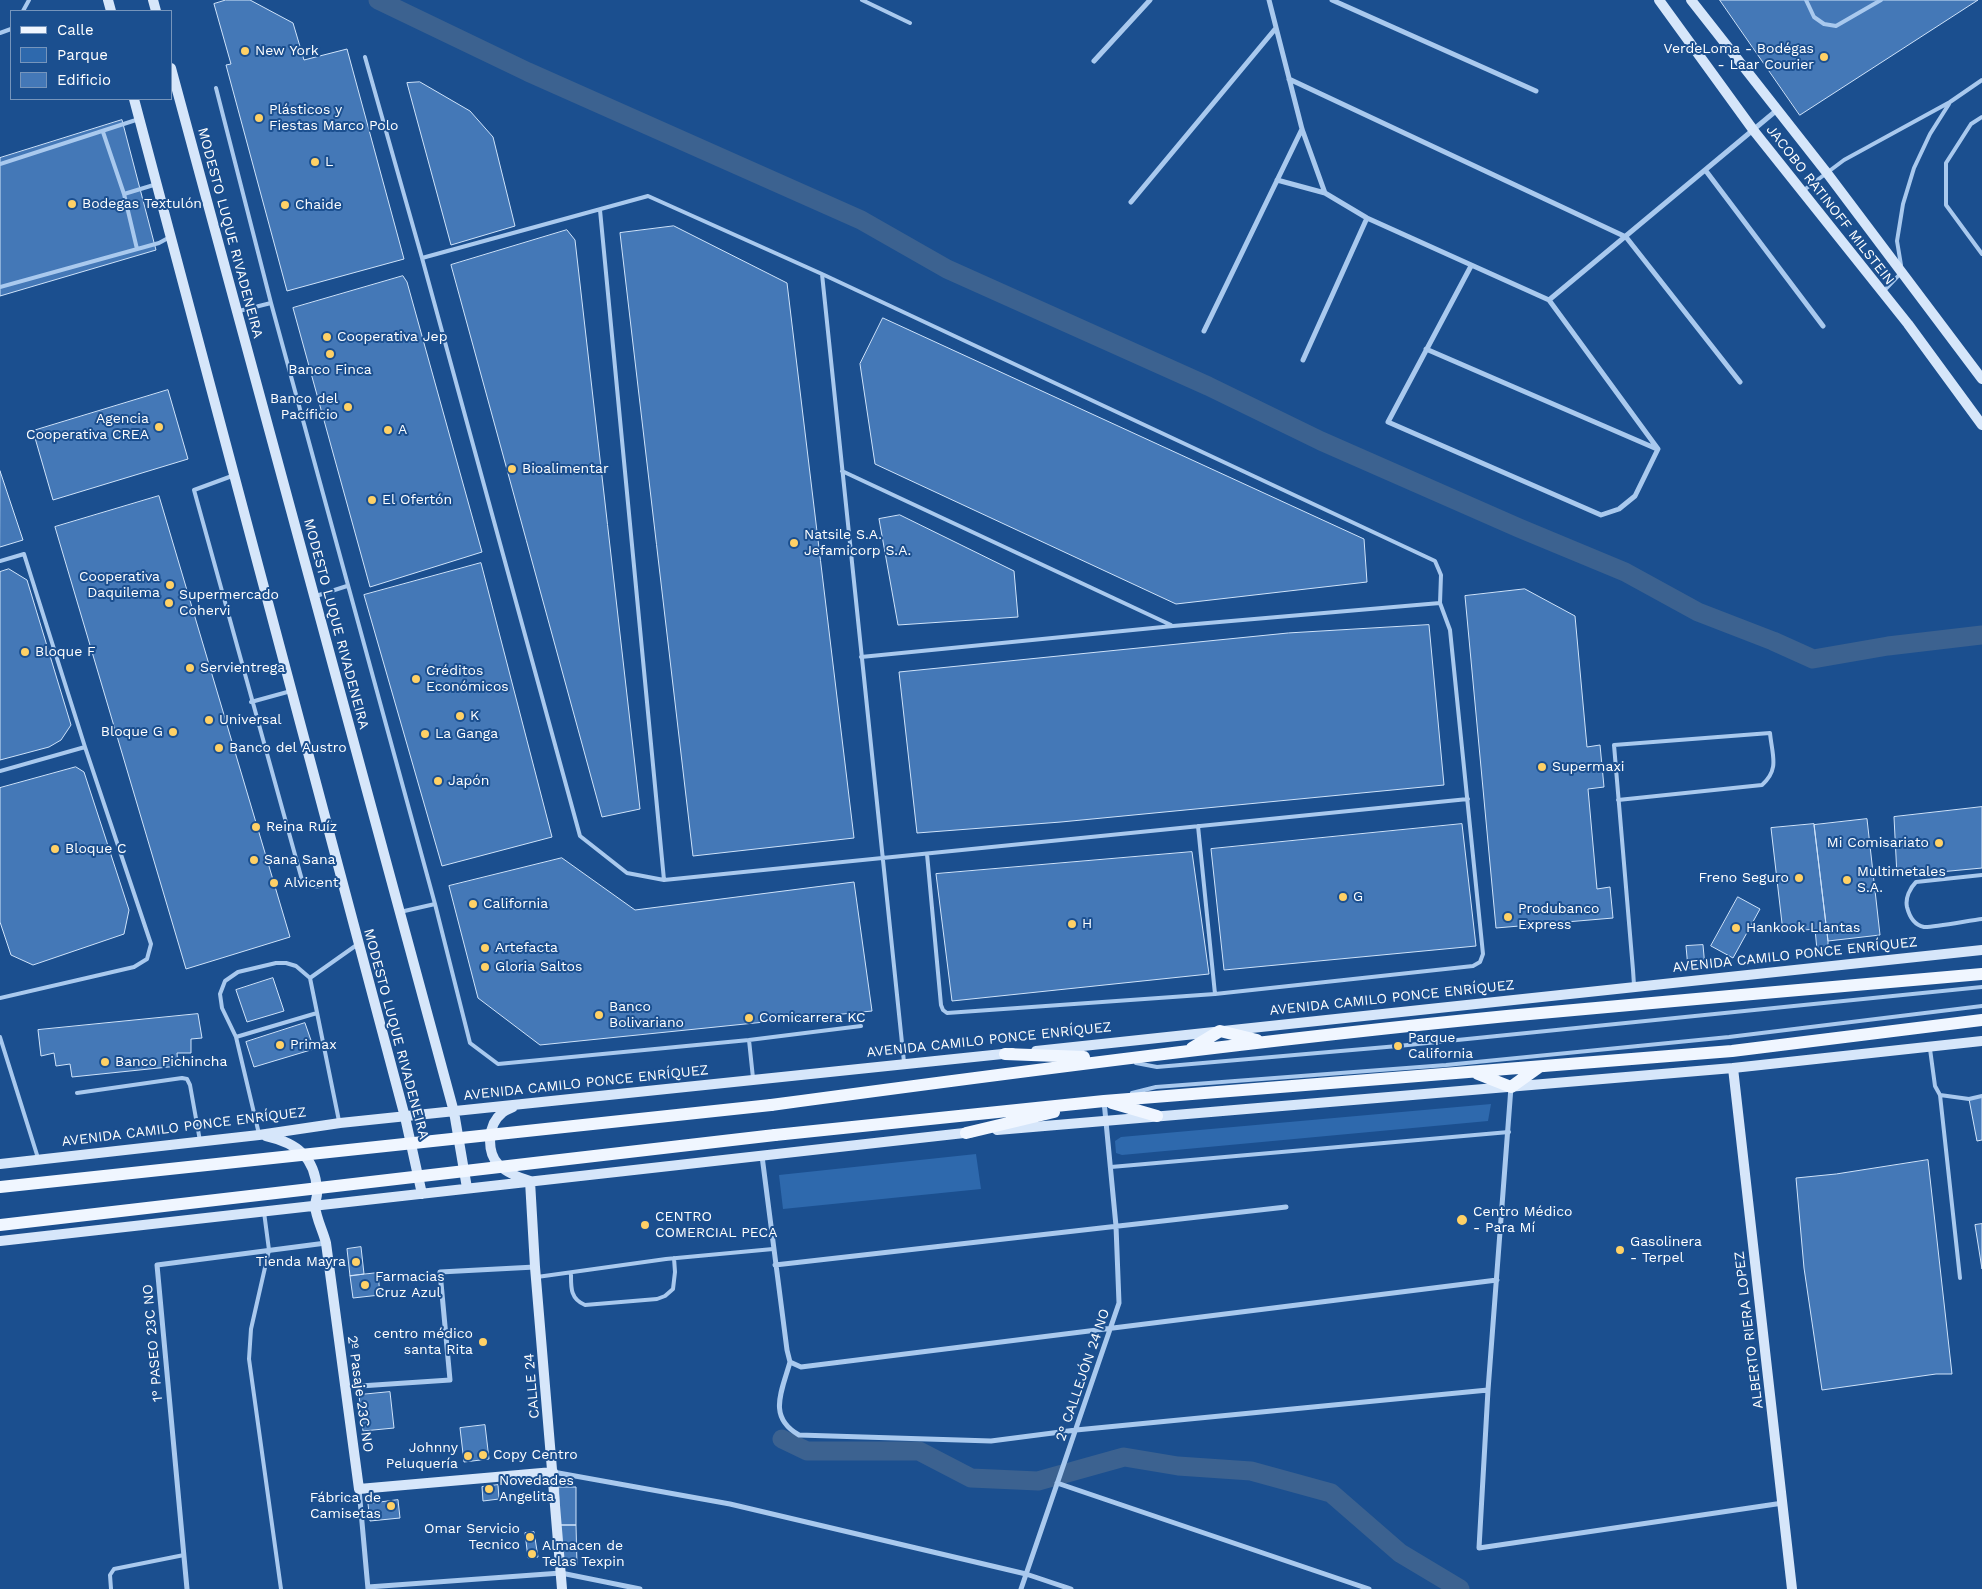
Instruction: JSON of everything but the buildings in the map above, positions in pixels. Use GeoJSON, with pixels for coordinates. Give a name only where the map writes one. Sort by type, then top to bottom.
{"type":"FeatureCollection","features":[{"type":"Feature","properties":{"kind":"main road","name":"JACOBO RATINOFF MILSTEIN"},"geometry":{"type":"LineString","coordinates":[[1659,0],[1754,131],[1908,324],[1982,425]]}},
{"type":"Feature","properties":{"kind":"main road","name":"JACOBO RATINOFF MILSTEIN"},"geometry":{"type":"LineString","coordinates":[[1691,0],[1827,173],[1982,378]]}},
{"type":"Feature","properties":{"kind":"main road","name":"MODESTO LUQUE RIVADENEIRA"},"geometry":{"type":"LineString","coordinates":[[172,72],[454,1112],[468,1188]]}},
{"type":"Feature","properties":{"kind":"main road","name":"MODESTO LUQUE RIVADENEIRA"},"geometry":{"type":"LineString","coordinates":[[134,100],[342,880],[404,1117],[422,1194]]}},
{"type":"Feature","properties":{"kind":"main road","name":"AVENIDA CAMILO PONCE ENRÍQUEZ"},"geometry":{"type":"LineString","coordinates":[[0,1164],[404,1117],[1982,950]]}},
{"type":"Feature","properties":{"kind":"main road"},"geometry":{"type":"LineString","coordinates":[[0,1187],[772,1105],[1119,1059],[1515,1015],[1982,974]]}},
{"type":"Feature","properties":{"kind":"main road"},"geometry":{"type":"LineString","coordinates":[[0,1225],[775,1135],[1073,1104],[1732,1051],[1982,1020]]}},
{"type":"Feature","properties":{"kind":"main road"},"geometry":{"type":"LineString","coordinates":[[1187,1051],[1220,1031],[1264,1042]]}},
{"type":"Feature","properties":{"kind":"main road"},"geometry":{"type":"LineString","coordinates":[[0,1241],[966,1133],[1733,1068],[1982,1041]]}},
{"type":"Feature","properties":{"kind":"main road"},"geometry":{"type":"LineString","coordinates":[[1005,1054],[1119,1059]]}},
{"type":"Feature","properties":{"kind":"main road"},"geometry":{"type":"LineString","coordinates":[[1511,1087],[1538,1067]]}},
{"type":"Feature","properties":{"kind":"main road","name":"ALBERTO RIERA LOPEZ"},"geometry":{"type":"LineString","coordinates":[[1733,1068],[1792,1589]]}},
{"type":"Feature","properties":{"kind":"main road"},"geometry":{"type":"LineString","coordinates":[[1473,1072],[1511,1087]]}},
{"type":"Feature","properties":{"kind":"main road"},"geometry":{"type":"LineString","coordinates":[[966,1133],[1104,1101],[1157,1116]]}},
{"type":"Feature","properties":{"kind":"main road"},"geometry":{"type":"LineString","coordinates":[[517,1105],[502,1113],[492,1128],[490,1146],[496,1162],[510,1174],[530,1181]]}},
{"type":"Feature","properties":{"kind":"main road","name":"2º Pasaje 23C NO"},"geometry":{"type":"LineString","coordinates":[[259,1135],[284,1140],[296,1147],[307,1158],[316,1183],[318,1193],[315,1205],[326,1243],[359,1489]]}},
{"type":"Feature","properties":{"kind":"main road","name":"CALLE 24"},"geometry":{"type":"LineString","coordinates":[[530,1181],[535,1272],[562,1589]]}},
{"type":"Feature","properties":{"kind":"main road"},"geometry":{"type":"LineString","coordinates":[[359,1489],[553,1472]]}},
{"type":"Feature","properties":{"kind":"street"},"geometry":{"type":"LineString","coordinates":[[1094,61],[1150,0]]}},
{"type":"Feature","properties":{"kind":"street"},"geometry":{"type":"LineString","coordinates":[[1269,0],[1302,129],[1325,194]]}},
{"type":"Feature","properties":{"kind":"street"},"geometry":{"type":"LineString","coordinates":[[1332,0],[1536,90]]}},
{"type":"Feature","properties":{"kind":"street"},"geometry":{"type":"LineString","coordinates":[[1131,202],[1276,28]]}},
{"type":"Feature","properties":{"kind":"street"},"geometry":{"type":"LineString","coordinates":[[1289,79],[1626,237],[1740,382]]}},
{"type":"Feature","properties":{"kind":"street"},"geometry":{"type":"LineString","coordinates":[[1549,300],[1778,110]]}},
{"type":"Feature","properties":{"kind":"street"},"geometry":{"type":"LineString","coordinates":[[1204,330],[1302,129]]}},
{"type":"Feature","properties":{"kind":"street"},"geometry":{"type":"LineString","coordinates":[[1706,171],[1823,326]]}},
{"type":"Feature","properties":{"kind":"street"},"geometry":{"type":"LineString","coordinates":[[1277,180],[1325,194],[1367,218],[1549,300],[1658,449]]}},
{"type":"Feature","properties":{"kind":"street"},"geometry":{"type":"LineString","coordinates":[[1303,360],[1367,218]]}},
{"type":"Feature","properties":{"kind":"street"},"geometry":{"type":"LineString","coordinates":[[1471,266],[1388,422],[1602,515],[1619,509],[1635,496],[1658,449]]}},
{"type":"Feature","properties":{"kind":"street"},"geometry":{"type":"LineString","coordinates":[[1426,349],[1658,449]]}},
{"type":"Feature","properties":{"kind":"street"},"geometry":{"type":"LineString","coordinates":[[1732,1051],[1733,1068]]}},
{"type":"Feature","properties":{"kind":"street"},"geometry":{"type":"LineString","coordinates":[[1511,1087],[1498,1280],[1488,1390],[1479,1548],[1783,1503]]}},
{"type":"Feature","properties":{"kind":"street","name":"2° CALLEJÓN 24 NO"},"geometry":{"type":"LineString","coordinates":[[1021,1589],[1118,1303],[1116,1226],[1104,1101]]}},
{"type":"Feature","properties":{"kind":"street"},"geometry":{"type":"LineString","coordinates":[[762,1155],[775,1265],[790,1362],[778,1411],[782,1421],[789,1430],[799,1435],[991,1441],[1076,1430],[1488,1390]]}},
{"type":"Feature","properties":{"kind":"street"},"geometry":{"type":"LineString","coordinates":[[775,1265],[1286,1207]]}},
{"type":"Feature","properties":{"kind":"street","name":"1° PASEO 23C NO"},"geometry":{"type":"LineString","coordinates":[[188,1589],[157,1265],[326,1243]]}},
{"type":"Feature","properties":{"kind":"street"},"geometry":{"type":"LineString","coordinates":[[345,1387],[450,1380],[440,1272],[535,1272]]}},
{"type":"Feature","properties":{"kind":"street"},"geometry":{"type":"LineString","coordinates":[[790,1362],[801,1367],[1498,1280]]}},
{"type":"Feature","properties":{"kind":"street"},"geometry":{"type":"LineString","coordinates":[[553,1472],[730,1504],[1026,1574],[1072,1589]]}},
{"type":"Feature","properties":{"kind":"street"},"geometry":{"type":"LineString","coordinates":[[1057,1483],[1369,1589]]}},
{"type":"Feature","properties":{"kind":"street","name":"2º Pasaje 23C NO"},"geometry":{"type":"LineString","coordinates":[[359,1489],[368,1588]]}},
{"type":"Feature","properties":{"kind":"street"},"geometry":{"type":"LineString","coordinates":[[368,1588],[560,1573],[640,1589]]}},
{"type":"Feature","properties":{"kind":"lane"},"geometry":{"type":"LineString","coordinates":[[862,0],[910,23]]}},
{"type":"Feature","properties":{"kind":"lane"},"geometry":{"type":"LineString","coordinates":[[1806,0],[1814,17],[1824,24],[1836,26],[1881,0]]}},
{"type":"Feature","properties":{"kind":"lane"},"geometry":{"type":"LineString","coordinates":[[365,57],[580,836],[628,873],[664,880],[1468,798]]}},
{"type":"Feature","properties":{"kind":"lane"},"geometry":{"type":"LineString","coordinates":[[1802,191],[1844,160],[1950,102],[1982,80]]}},
{"type":"Feature","properties":{"kind":"lane"},"geometry":{"type":"LineString","coordinates":[[216,88],[271,303],[435,904],[470,1043],[498,1064],[749,1040],[861,1026]]}},
{"type":"Feature","properties":{"kind":"lane"},"geometry":{"type":"LineString","coordinates":[[1883,293],[1902,272],[1897,241],[1903,204],[1914,168],[1930,134],[1950,102]]}},
{"type":"Feature","properties":{"kind":"lane"},"geometry":{"type":"LineString","coordinates":[[1982,117],[1971,124],[1946,162],[1946,206],[1982,254]]}},
{"type":"Feature","properties":{"kind":"lane"},"geometry":{"type":"LineString","coordinates":[[0,164],[139,120]]}},
{"type":"Feature","properties":{"kind":"lane"},"geometry":{"type":"LineString","coordinates":[[103,132],[124,194],[138,249]]}},
{"type":"Feature","properties":{"kind":"lane"},"geometry":{"type":"LineString","coordinates":[[124,194],[156,184]]}},
{"type":"Feature","properties":{"kind":"lane"},"geometry":{"type":"LineString","coordinates":[[422,258],[648,196],[822,274],[1435,561],[1441,575],[1442,591],[1440,604],[1450,630],[1468,798],[1483,954],[1480,962],[1474,966],[1215,994],[947,1013],[941,1005],[927,854]]}},
{"type":"Feature","properties":{"kind":"lane"},"geometry":{"type":"LineString","coordinates":[[600,210],[664,880]]}},
{"type":"Feature","properties":{"kind":"lane"},"geometry":{"type":"LineString","coordinates":[[0,287],[159,243],[171,237]]}},
{"type":"Feature","properties":{"kind":"lane"},"geometry":{"type":"LineString","coordinates":[[822,274],[905,1064]]}},
{"type":"Feature","properties":{"kind":"lane"},"geometry":{"type":"LineString","coordinates":[[237,312],[271,303]]}},
{"type":"Feature","properties":{"kind":"lane"},"geometry":{"type":"LineString","coordinates":[[842,471],[1173,626]]}},
{"type":"Feature","properties":{"kind":"lane"},"geometry":{"type":"LineString","coordinates":[[234,475],[194,490],[251,702],[302,880],[310,886],[318,888],[342,880]]}},
{"type":"Feature","properties":{"kind":"lane"},"geometry":{"type":"LineString","coordinates":[[0,561],[24,554],[85,747],[151,944],[147,959],[134,967],[0,998]]}},
{"type":"Feature","properties":{"kind":"lane"},"geometry":{"type":"LineString","coordinates":[[314,596],[347,586]]}},
{"type":"Feature","properties":{"kind":"lane"},"geometry":{"type":"LineString","coordinates":[[861,657],[1173,626],[1440,604]]}},
{"type":"Feature","properties":{"kind":"lane"},"geometry":{"type":"LineString","coordinates":[[251,702],[291,691]]}},
{"type":"Feature","properties":{"kind":"lane"},"geometry":{"type":"LineString","coordinates":[[1618,800],[1762,785],[1770,777],[1774,766],[1770,733],[1614,745],[1618,800],[1634,987]]}},
{"type":"Feature","properties":{"kind":"lane"},"geometry":{"type":"LineString","coordinates":[[0,771],[85,747]]}},
{"type":"Feature","properties":{"kind":"lane"},"geometry":{"type":"LineString","coordinates":[[1198,826],[1215,994]]}},
{"type":"Feature","properties":{"kind":"lane"},"geometry":{"type":"LineString","coordinates":[[1982,875],[1916,882],[1911,887],[1906,902],[1908,914],[1914,921],[1924,927],[1982,919]]}},
{"type":"Feature","properties":{"kind":"lane"},"geometry":{"type":"LineString","coordinates":[[400,912],[435,904]]}},
{"type":"Feature","properties":{"kind":"lane"},"geometry":{"type":"LineString","coordinates":[[310,978],[358,944]]}},
{"type":"Feature","properties":{"kind":"lane"},"geometry":{"type":"LineString","coordinates":[[259,1135],[236,1037],[222,1008],[220,994],[225,981],[238,972],[276,963],[296,966],[310,978],[340,1124]]}},
{"type":"Feature","properties":{"kind":"lane"},"geometry":{"type":"LineString","coordinates":[[1119,1059],[1157,1067],[1398,1046],[1982,987]]}},
{"type":"Feature","properties":{"kind":"lane"},"geometry":{"type":"LineString","coordinates":[[1104,1101],[1156,1087],[1446,1065],[1730,1037],[1982,1006]]}},
{"type":"Feature","properties":{"kind":"lane"},"geometry":{"type":"LineString","coordinates":[[236,1037],[317,1013]]}},
{"type":"Feature","properties":{"kind":"lane"},"geometry":{"type":"LineString","coordinates":[[0,1037],[38,1160]]}},
{"type":"Feature","properties":{"kind":"lane"},"geometry":{"type":"LineString","coordinates":[[1730,1037],[1732,1051]]}},
{"type":"Feature","properties":{"kind":"lane"},"geometry":{"type":"LineString","coordinates":[[749,1040],[753,1080]]}},
{"type":"Feature","properties":{"kind":"lane"},"geometry":{"type":"LineString","coordinates":[[1929,1047],[1935,1086],[1940,1095],[1960,1278]]}},
{"type":"Feature","properties":{"kind":"lane"},"geometry":{"type":"LineString","coordinates":[[77,1093],[182,1078],[187,1079],[190,1085],[200,1142]]}},
{"type":"Feature","properties":{"kind":"lane"},"geometry":{"type":"LineString","coordinates":[[1940,1095],[1969,1099],[1982,1096]]}},
{"type":"Feature","properties":{"kind":"lane"},"geometry":{"type":"LineString","coordinates":[[1111,1166],[1508,1132]]}},
{"type":"Feature","properties":{"kind":"lane"},"geometry":{"type":"LineString","coordinates":[[264,1212],[269,1250],[251,1329],[249,1359],[281,1589]]}},
{"type":"Feature","properties":{"kind":"lane"},"geometry":{"type":"LineString","coordinates":[[535,1272],[571,1273],[674,1258],[773,1250]]}},
{"type":"Feature","properties":{"kind":"lane"},"geometry":{"type":"LineString","coordinates":[[571,1273],[573,1296],[577,1302],[585,1305],[657,1299],[673,1290],[674,1258]]}},
{"type":"Feature","properties":{"kind":"lane"},"geometry":{"type":"LineString","coordinates":[[110,1589],[110,1574],[114,1569],[184,1555]]}},
{"type":"Feature","properties":{"kind":"green space"},"geometry":{"type":"Polygon","coordinates":[[[1491,1104],[1488,1121],[1122,1155],[1116,1153],[1115,1141],[1121,1137],[1491,1104]]]}},
{"type":"Feature","properties":{"kind":"green space"},"geometry":{"type":"Polygon","coordinates":[[[976,1154],[981,1189],[783,1209],[779,1175],[976,1154]]]}},
{"type":"Feature","properties":{"kind":"waterway"},"geometry":{"type":"LineString","coordinates":[[378,0],[528,72],[861,220],[947,269],[1208,386],[1321,441],[1519,528],[1625,572],[1698,612],[1773,641],[1813,659],[1888,646],[1982,635]]}},
{"type":"Feature","properties":{"kind":"waterway"},"geometry":{"type":"LineString","coordinates":[[782,1439],[807,1451],[919,1451],[971,1478],[1038,1481],[1124,1457],[1178,1466],[1251,1471],[1331,1493],[1400,1553],[1460,1589]]}},
{"type":"Feature","properties":{"kind":"place","name":"New York"},"geometry":{"type":"Point","coordinates":[245,51]}},
{"type":"Feature","properties":{"kind":"place","name":"VerdeLoma - Bodégas - Laar Courier"},"geometry":{"type":"Point","coordinates":[1824,57]}},
{"type":"Feature","properties":{"kind":"place","name":"Plásticos y Fiestas Marco Polo"},"geometry":{"type":"Point","coordinates":[259,118]}},
{"type":"Feature","properties":{"kind":"place","name":"L"},"geometry":{"type":"Point","coordinates":[315,162]}},
{"type":"Feature","properties":{"kind":"place","name":"Bodegas Textulón"},"geometry":{"type":"Point","coordinates":[72,204]}},
{"type":"Feature","properties":{"kind":"place","name":"Chaide"},"geometry":{"type":"Point","coordinates":[285,205]}},
{"type":"Feature","properties":{"kind":"place","name":"Cooperativa Jep"},"geometry":{"type":"Point","coordinates":[327,337]}},
{"type":"Feature","properties":{"kind":"place","name":"Banco Finca"},"geometry":{"type":"Point","coordinates":[330,354]}},
{"type":"Feature","properties":{"kind":"place","name":"Banco del Pacíficio"},"geometry":{"type":"Point","coordinates":[348,407]}},
{"type":"Feature","properties":{"kind":"place","name":"Agencia Cooperativa CREA"},"geometry":{"type":"Point","coordinates":[159,427]}},
{"type":"Feature","properties":{"kind":"place","name":"A"},"geometry":{"type":"Point","coordinates":[388,430]}},
{"type":"Feature","properties":{"kind":"place","name":"Bioalimentar"},"geometry":{"type":"Point","coordinates":[512,469]}},
{"type":"Feature","properties":{"kind":"place","name":"El Ofertón"},"geometry":{"type":"Point","coordinates":[372,500]}},
{"type":"Feature","properties":{"kind":"place","name":"Natsile S.A. Jefamicorp S.A."},"geometry":{"type":"Point","coordinates":[794,543]}},
{"type":"Feature","properties":{"kind":"place","name":"Cooperativa Daquilema"},"geometry":{"type":"Point","coordinates":[170,585]}},
{"type":"Feature","properties":{"kind":"place","name":"Supermercado Cohervi"},"geometry":{"type":"Point","coordinates":[169,603]}},
{"type":"Feature","properties":{"kind":"place","name":"Bloque F"},"geometry":{"type":"Point","coordinates":[25,652]}},
{"type":"Feature","properties":{"kind":"place","name":"Servientrega"},"geometry":{"type":"Point","coordinates":[190,668]}},
{"type":"Feature","properties":{"kind":"place","name":"Créditos Económicos"},"geometry":{"type":"Point","coordinates":[416,679]}},
{"type":"Feature","properties":{"kind":"place","name":"K"},"geometry":{"type":"Point","coordinates":[460,716]}},
{"type":"Feature","properties":{"kind":"place","name":"Universal"},"geometry":{"type":"Point","coordinates":[209,720]}},
{"type":"Feature","properties":{"kind":"place","name":"Bloque G"},"geometry":{"type":"Point","coordinates":[173,732]}},
{"type":"Feature","properties":{"kind":"place","name":"La Ganga"},"geometry":{"type":"Point","coordinates":[425,734]}},
{"type":"Feature","properties":{"kind":"place","name":"Banco del Austro"},"geometry":{"type":"Point","coordinates":[219,748]}},
{"type":"Feature","properties":{"kind":"place","name":"Supermaxi"},"geometry":{"type":"Point","coordinates":[1542,767]}},
{"type":"Feature","properties":{"kind":"place","name":"Japón"},"geometry":{"type":"Point","coordinates":[438,781]}},
{"type":"Feature","properties":{"kind":"place","name":"Reina Ruíz"},"geometry":{"type":"Point","coordinates":[256,827]}},
{"type":"Feature","properties":{"kind":"place","name":"Mi Comisariato"},"geometry":{"type":"Point","coordinates":[1939,843]}},
{"type":"Feature","properties":{"kind":"place","name":"Bloque C"},"geometry":{"type":"Point","coordinates":[55,849]}},
{"type":"Feature","properties":{"kind":"place","name":"Sana Sana"},"geometry":{"type":"Point","coordinates":[254,860]}},
{"type":"Feature","properties":{"kind":"place","name":"Freno Seguro"},"geometry":{"type":"Point","coordinates":[1799,878]}},
{"type":"Feature","properties":{"kind":"place","name":"Multimetales S.A."},"geometry":{"type":"Point","coordinates":[1847,880]}},
{"type":"Feature","properties":{"kind":"place","name":"Alvicent"},"geometry":{"type":"Point","coordinates":[274,883]}},
{"type":"Feature","properties":{"kind":"place","name":"G"},"geometry":{"type":"Point","coordinates":[1343,897]}},
{"type":"Feature","properties":{"kind":"place","name":"California"},"geometry":{"type":"Point","coordinates":[473,904]}},
{"type":"Feature","properties":{"kind":"place","name":"Produbanco Express"},"geometry":{"type":"Point","coordinates":[1508,917]}},
{"type":"Feature","properties":{"kind":"place","name":"H"},"geometry":{"type":"Point","coordinates":[1072,924]}},
{"type":"Feature","properties":{"kind":"place","name":"Hankook Llantas"},"geometry":{"type":"Point","coordinates":[1736,928]}},
{"type":"Feature","properties":{"kind":"place","name":"Artefacta"},"geometry":{"type":"Point","coordinates":[485,948]}},
{"type":"Feature","properties":{"kind":"place","name":"Gloria Saltos"},"geometry":{"type":"Point","coordinates":[485,967]}},
{"type":"Feature","properties":{"kind":"place","name":"Banco Bolivariano"},"geometry":{"type":"Point","coordinates":[599,1015]}},
{"type":"Feature","properties":{"kind":"place","name":"Comicarrera KC"},"geometry":{"type":"Point","coordinates":[749,1018]}},
{"type":"Feature","properties":{"kind":"place","name":"Primax"},"geometry":{"type":"Point","coordinates":[280,1045]}},
{"type":"Feature","properties":{"kind":"place","name":"Parque California"},"geometry":{"type":"Point","coordinates":[1398,1046]}},
{"type":"Feature","properties":{"kind":"place","name":"Banco Pichincha"},"geometry":{"type":"Point","coordinates":[105,1062]}},
{"type":"Feature","properties":{"kind":"place","name":"Centro Médico - Para Mí"},"geometry":{"type":"Point","coordinates":[1462,1220]}},
{"type":"Feature","properties":{"kind":"place","name":"CENTRO COMERCIAL PECA"},"geometry":{"type":"Point","coordinates":[645,1225]}},
{"type":"Feature","properties":{"kind":"place","name":"Gasolinera - Terpel"},"geometry":{"type":"Point","coordinates":[1620,1250]}},
{"type":"Feature","properties":{"kind":"place","name":"Tienda Mayra"},"geometry":{"type":"Point","coordinates":[356,1262]}},
{"type":"Feature","properties":{"kind":"place","name":"Farmacias Cruz Azul"},"geometry":{"type":"Point","coordinates":[365,1285]}},
{"type":"Feature","properties":{"kind":"place","name":"centro médico santa Rita"},"geometry":{"type":"Point","coordinates":[483,1342]}},
{"type":"Feature","properties":{"kind":"place","name":"Copy Centro"},"geometry":{"type":"Point","coordinates":[483,1455]}},
{"type":"Feature","properties":{"kind":"place","name":"Johnny Peluquería"},"geometry":{"type":"Point","coordinates":[468,1456]}},
{"type":"Feature","properties":{"kind":"place","name":"Novedades Angelita"},"geometry":{"type":"Point","coordinates":[489,1489]}},
{"type":"Feature","properties":{"kind":"place","name":"Fábrica de Camisetas"},"geometry":{"type":"Point","coordinates":[391,1506]}},
{"type":"Feature","properties":{"kind":"place","name":"Omar Servicio Tecnico"},"geometry":{"type":"Point","coordinates":[530,1537]}},
{"type":"Feature","properties":{"kind":"place","name":"Almacen de Telas Texpin"},"geometry":{"type":"Point","coordinates":[532,1554]}}]}
